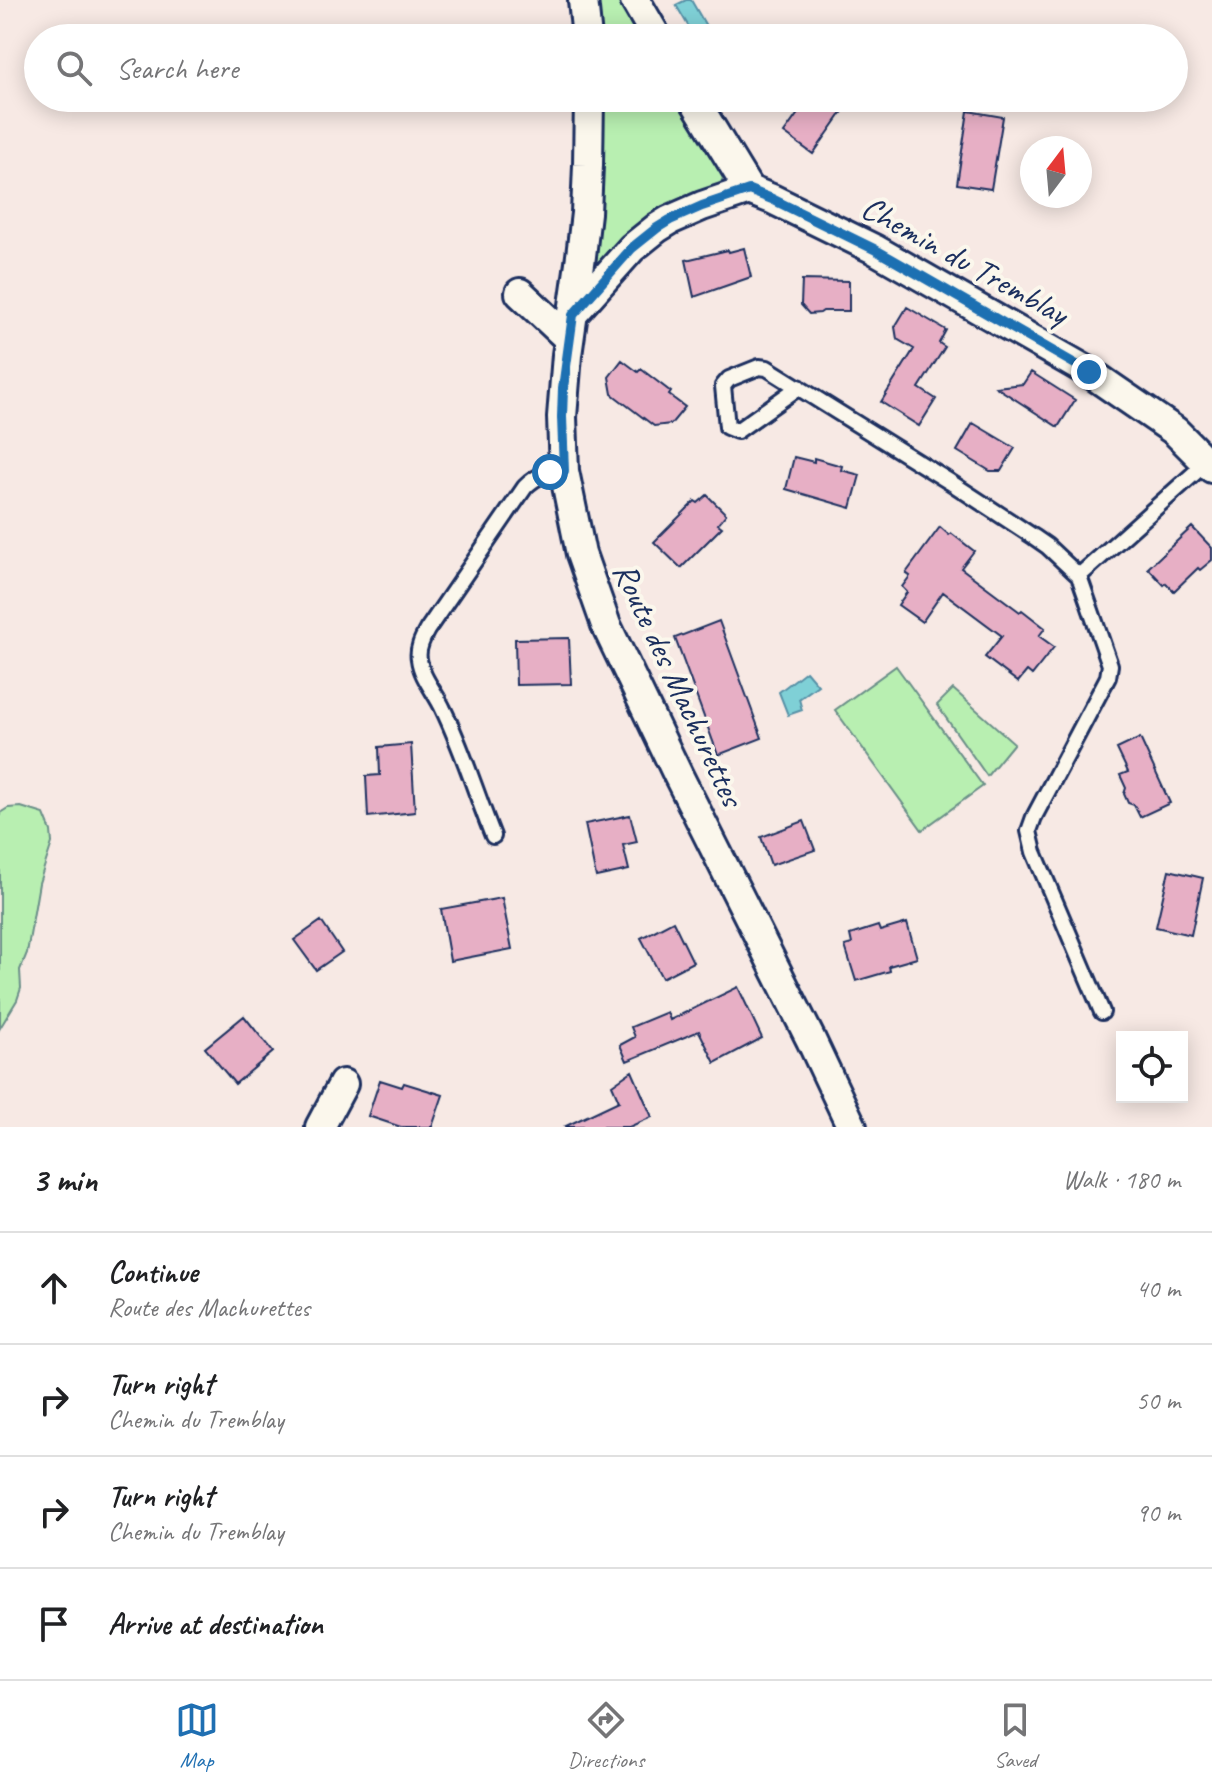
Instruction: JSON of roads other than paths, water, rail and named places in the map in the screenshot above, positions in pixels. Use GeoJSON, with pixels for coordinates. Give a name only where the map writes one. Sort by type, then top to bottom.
{"type":"FeatureCollection","features":[{"type":"Feature","properties":{"kind":"street"},"geometry":{"type":"LineString","coordinates":[[583,0],[586,24]]}},
{"type":"Feature","properties":{"kind":"street"},"geometry":{"type":"LineString","coordinates":[[635,0],[649,24]]}},
{"type":"Feature","properties":{"kind":"street","name":"Route des Machurettes"},"geometry":{"type":"LineString","coordinates":[[589,112],[586,213],[562,417],[564,471],[581,554],[606,625],[852,1127]]}},
{"type":"Feature","properties":{"kind":"street"},"geometry":{"type":"LineString","coordinates":[[520,293],[571,327],[632,248],[657,228],[702,206],[749,190],[702,112]]}},
{"type":"Feature","properties":{"kind":"street","name":"Chemin du Tremblay"},"geometry":{"type":"LineString","coordinates":[[749,190],[874,249],[1042,344],[1135,402],[1175,431],[1210,465]]}},
{"type":"Feature","properties":{"kind":"street"},"geometry":{"type":"LineString","coordinates":[[320,1127],[343,1084]]}},
{"type":"Feature","properties":{"kind":"lane"},"geometry":{"type":"LineString","coordinates":[[799,387],[737,431],[727,427],[723,386],[729,379],[759,367],[767,368],[799,387],[1034,537],[1079,576],[1110,665],[1108,677],[1029,831],[1034,852],[1102,1012]]}},
{"type":"Feature","properties":{"kind":"lane"},"geometry":{"type":"LineString","coordinates":[[1079,576],[1210,465]]}},
{"type":"Feature","properties":{"kind":"lane"},"geometry":{"type":"LineString","coordinates":[[493,836],[467,764],[424,675],[419,650],[427,630],[525,487],[539,476],[564,471]]}},
{"type":"Feature","properties":{"kind":"water"},"geometry":{"type":"Polygon","coordinates":[[[691,0],[705,24],[687,24],[676,5],[691,0]]]}},
{"type":"Feature","properties":{"kind":"water"},"geometry":{"type":"Polygon","coordinates":[[[806,671],[818,685],[799,699],[802,710],[788,715],[779,692],[806,671]]]}}]}
